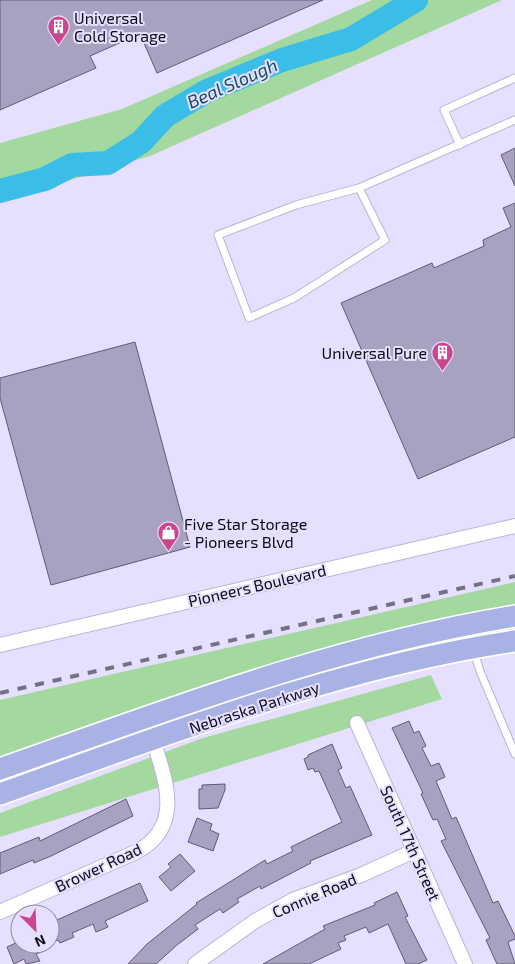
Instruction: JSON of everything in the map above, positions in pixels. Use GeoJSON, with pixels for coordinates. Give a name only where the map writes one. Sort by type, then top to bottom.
{"type":"FeatureCollection","features":[{"type":"Feature","properties":{"kind":"main road","name":"Nebraska Parkway"},"geometry":{"type":"LineString","coordinates":[[0,768],[254,679],[328,657],[466,624],[515,616]]}},
{"type":"Feature","properties":{"kind":"main road","name":"Nebraska Parkway"},"geometry":{"type":"LineString","coordinates":[[0,794],[153,740],[329,683],[472,647],[515,641]]}},
{"type":"Feature","properties":{"kind":"street","name":"Pioneers Boulevard"},"geometry":{"type":"LineString","coordinates":[[0,645],[515,526]]}},
{"type":"Feature","properties":{"kind":"street","name":"South 17th Street"},"geometry":{"type":"LineString","coordinates":[[357,723],[465,964]]}},
{"type":"Feature","properties":{"kind":"street","name":"Brower Road"},"geometry":{"type":"LineString","coordinates":[[0,912],[122,858],[145,847],[153,840],[164,824],[168,802],[153,740]]}},
{"type":"Feature","properties":{"kind":"street","name":"Connie Road"},"geometry":{"type":"LineString","coordinates":[[195,964],[256,921],[295,899],[361,875],[414,851]]}},
{"type":"Feature","properties":{"kind":"lane"},"geometry":{"type":"LineString","coordinates":[[460,145],[444,110],[515,78]]}},
{"type":"Feature","properties":{"kind":"lane"},"geometry":{"type":"LineString","coordinates":[[359,188],[385,240],[294,298],[249,318],[218,235],[296,205],[359,188],[515,120]]}},
{"type":"Feature","properties":{"kind":"lane"},"geometry":{"type":"LineString","coordinates":[[466,624],[472,647],[515,754]]}},
{"type":"Feature","properties":{"kind":"green space"},"geometry":{"type":"Polygon","coordinates":[[[372,0],[502,0],[150,156],[0,201],[0,143],[122,109],[372,0]]]}},
{"type":"Feature","properties":{"kind":"green space"},"geometry":{"type":"Polygon","coordinates":[[[515,582],[515,607],[0,760],[0,700],[515,582]]]}},
{"type":"Feature","properties":{"kind":"green space"},"geometry":{"type":"Polygon","coordinates":[[[431,675],[442,699],[0,837],[0,813],[203,738],[431,675]]]}},
{"type":"Feature","properties":{"kind":"building","name":"Universal Cold Storage"},"geometry":{"type":"Polygon","coordinates":[[[0,0],[323,0],[157,73],[140,34],[90,56],[96,68],[0,110],[0,0]]]}},
{"type":"Feature","properties":{"kind":"building"},"geometry":{"type":"Polygon","coordinates":[[[515,148],[515,186],[501,155],[515,148]]]}},
{"type":"Feature","properties":{"kind":"building","name":"Universal Pure"},"geometry":{"type":"Polygon","coordinates":[[[515,203],[515,437],[418,479],[341,303],[432,263],[434,268],[484,246],[483,240],[511,227],[503,208],[515,203]]]}},
{"type":"Feature","properties":{"kind":"building"},"geometry":{"type":"Polygon","coordinates":[[[135,342],[190,547],[51,585],[0,398],[0,378],[135,342]]]}},
{"type":"Feature","properties":{"kind":"building"},"geometry":{"type":"Polygon","coordinates":[[[409,721],[414,733],[419,731],[426,746],[422,748],[431,766],[439,763],[445,777],[436,781],[452,819],[456,817],[493,903],[498,901],[515,936],[515,939],[508,942],[515,964],[497,964],[486,940],[490,938],[441,841],[446,839],[437,819],[433,820],[421,794],[423,793],[392,728],[409,721]]]}},
{"type":"Feature","properties":{"kind":"building"},"geometry":{"type":"Polygon","coordinates":[[[332,744],[342,768],[338,770],[346,788],[350,786],[372,835],[310,861],[311,863],[261,889],[260,886],[237,899],[239,902],[223,913],[220,909],[195,925],[198,929],[156,964],[128,964],[147,944],[196,903],[265,860],[267,864],[293,851],[291,847],[342,822],[319,771],[315,772],[313,768],[308,770],[304,759],[308,755],[332,744]]]}},
{"type":"Feature","properties":{"kind":"building"},"geometry":{"type":"Polygon","coordinates":[[[225,784],[225,790],[218,808],[199,809],[199,789],[202,789],[202,785],[225,784]]]}},
{"type":"Feature","properties":{"kind":"building"},"geometry":{"type":"Polygon","coordinates":[[[126,799],[133,816],[51,856],[34,863],[33,860],[0,874],[0,853],[39,837],[40,841],[126,799]]]}},
{"type":"Feature","properties":{"kind":"building"},"geometry":{"type":"Polygon","coordinates":[[[197,818],[212,824],[210,830],[219,834],[213,851],[188,842],[197,818]]]}},
{"type":"Feature","properties":{"kind":"building"},"geometry":{"type":"Polygon","coordinates":[[[180,854],[195,871],[171,891],[159,877],[171,867],[168,864],[180,854]]]}},
{"type":"Feature","properties":{"kind":"building"},"geometry":{"type":"Polygon","coordinates":[[[140,883],[148,901],[105,921],[108,927],[96,932],[93,924],[72,933],[74,937],[60,943],[60,919],[140,883]]]}},
{"type":"Feature","properties":{"kind":"building"},"geometry":{"type":"Polygon","coordinates":[[[397,892],[408,916],[405,917],[427,960],[418,964],[406,964],[388,924],[369,933],[366,927],[344,936],[346,940],[338,943],[341,949],[309,964],[263,964],[325,929],[323,926],[375,905],[374,903],[397,892]]]}},
{"type":"Feature","properties":{"kind":"building"},"geometry":{"type":"Polygon","coordinates":[[[10,946],[10,954],[36,954],[40,961],[26,964],[24,959],[14,964],[7,947],[10,946]]]}},
{"type":"Feature","properties":{"kind":"waterway","name":"Beal Slough"},"geometry":{"type":"LineString","coordinates":[[0,191],[45,179],[72,165],[108,163],[141,142],[165,116],[207,91],[282,60],[351,39],[416,0]]}},
{"type":"Feature","properties":{"kind":"railway"},"geometry":{"type":"LineString","coordinates":[[0,693],[515,576]]}},
{"type":"Feature","properties":{"kind":"place","name":"Universal Cold Storage"},"geometry":{"type":"Point","coordinates":[58,45]}},
{"type":"Feature","properties":{"kind":"place","name":"Universal Pure"},"geometry":{"type":"Point","coordinates":[443,371]}},
{"type":"Feature","properties":{"kind":"place","name":"Five Star Storage - Pioneers Blvd"},"geometry":{"type":"Point","coordinates":[168,551]}}]}
